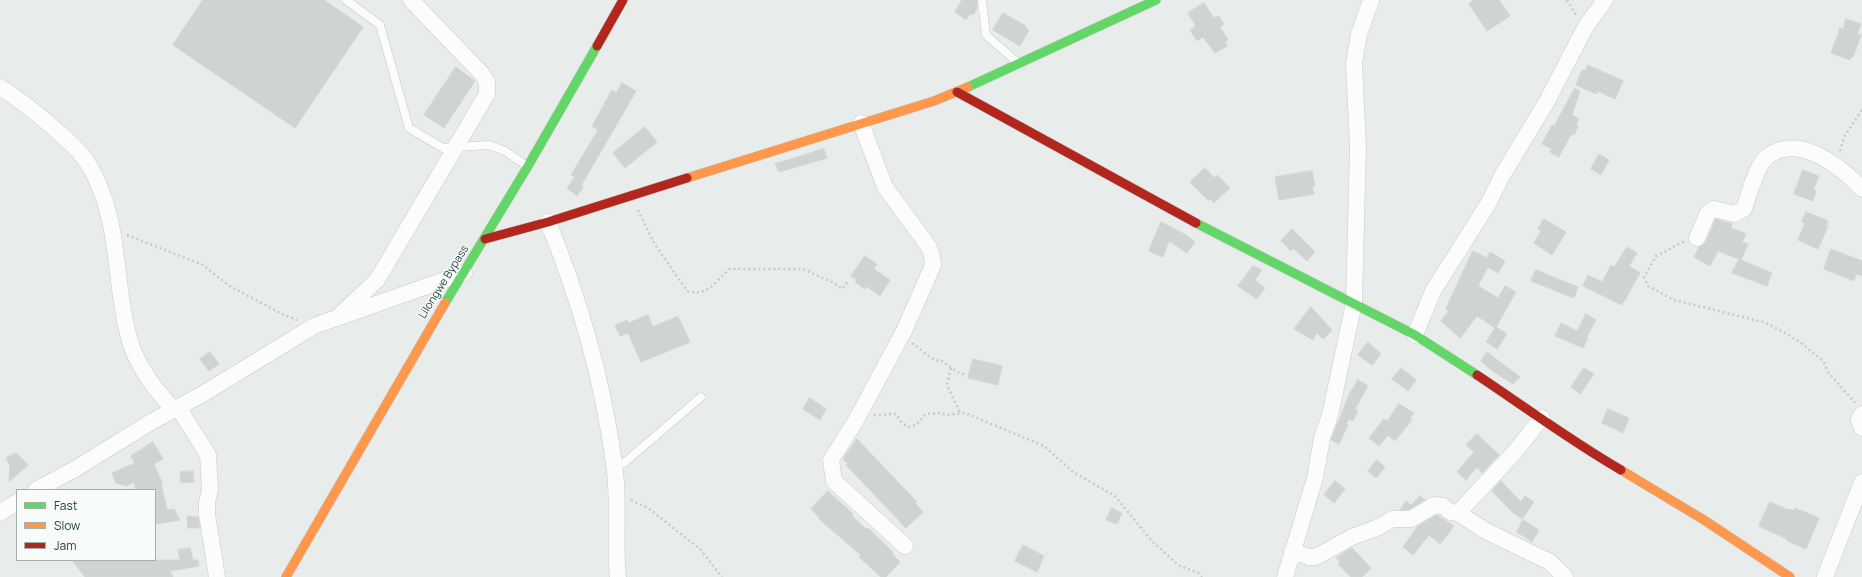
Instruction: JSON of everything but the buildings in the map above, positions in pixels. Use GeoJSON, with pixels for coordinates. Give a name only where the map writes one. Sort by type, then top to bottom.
{"type":"FeatureCollection","features":[{"type":"Feature","properties":{"kind":"street"},"geometry":{"type":"LineString","coordinates":[[336,319],[377,280],[487,94],[487,82],[482,74],[411,0]]}},
{"type":"Feature","properties":{"kind":"street","name":"Lilongwe Bypass"},"geometry":{"type":"LineString","coordinates":[[286,577],[424,338],[528,166],[623,0]]}},
{"type":"Feature","properties":{"kind":"street"},"geometry":{"type":"LineString","coordinates":[[485,239],[548,222],[934,101],[957,92],[1156,0]]}},
{"type":"Feature","properties":{"kind":"street"},"geometry":{"type":"LineString","coordinates":[[1285,577],[1315,478],[1322,438],[1330,415],[1354,303],[1358,147],[1354,63],[1359,34],[1371,0]]}},
{"type":"Feature","properties":{"kind":"street"},"geometry":{"type":"LineString","coordinates":[[1415,335],[1433,291],[1488,204],[1503,174],[1546,103],[1586,26],[1605,0]]}},
{"type":"Feature","properties":{"kind":"street"},"geometry":{"type":"LineString","coordinates":[[0,87],[42,116],[77,150],[87,161],[104,194],[109,210],[127,332],[133,349],[153,387],[176,409],[208,455],[210,490],[207,502],[207,514],[217,577]]}},
{"type":"Feature","properties":{"kind":"street"},"geometry":{"type":"LineString","coordinates":[[957,92],[1160,204],[1415,335],[1542,418],[1582,447],[1704,520],[1790,577]]}},
{"type":"Feature","properties":{"kind":"street"},"geometry":{"type":"LineString","coordinates":[[861,123],[885,187],[929,247],[933,265],[904,331],[855,422],[830,460],[834,481],[905,546]]}},
{"type":"Feature","properties":{"kind":"street"},"geometry":{"type":"LineString","coordinates":[[1697,238],[1708,213],[1714,209],[1734,214],[1744,209],[1760,166],[1768,156],[1784,149],[1801,149],[1817,154],[1838,167],[1862,189]]}},
{"type":"Feature","properties":{"kind":"street"},"geometry":{"type":"LineString","coordinates":[[548,222],[566,265],[585,324],[599,378],[614,465],[618,577]]}},
{"type":"Feature","properties":{"kind":"street"},"geometry":{"type":"LineString","coordinates":[[38,489],[75,469],[314,326],[464,273]]}},
{"type":"Feature","properties":{"kind":"street"},"geometry":{"type":"LineString","coordinates":[[1859,409],[1859,419],[1862,428]]}},
{"type":"Feature","properties":{"kind":"street"},"geometry":{"type":"LineString","coordinates":[[1458,513],[1513,454],[1542,418]]}},
{"type":"Feature","properties":{"kind":"street"},"geometry":{"type":"LineString","coordinates":[[1825,577],[1862,482]]}},
{"type":"Feature","properties":{"kind":"street"},"geometry":{"type":"LineString","coordinates":[[0,514],[16,503]]}},
{"type":"Feature","properties":{"kind":"street"},"geometry":{"type":"LineString","coordinates":[[1292,551],[1309,557],[1316,557],[1352,537],[1379,527],[1392,519],[1411,520],[1435,505],[1443,506],[1450,512],[1458,513],[1486,531],[1550,562],[1565,577]]}},
{"type":"Feature","properties":{"kind":"lane"},"geometry":{"type":"LineString","coordinates":[[346,0],[380,25],[409,128],[443,148],[489,145],[505,151],[528,166]]}},
{"type":"Feature","properties":{"kind":"lane"},"geometry":{"type":"LineString","coordinates":[[982,0],[986,35],[1017,63]]}},
{"type":"Feature","properties":{"kind":"lane"},"geometry":{"type":"LineString","coordinates":[[614,465],[624,463],[701,397]]}},
{"type":"Feature","properties":{"kind":"path"},"geometry":{"type":"LineString","coordinates":[[1838,167],[1838,157],[1844,137],[1862,110]]}},
{"type":"Feature","properties":{"kind":"path"},"geometry":{"type":"LineString","coordinates":[[630,196],[654,243],[687,291],[698,294],[708,289],[729,269],[802,269],[832,282],[842,289],[848,281]]}},
{"type":"Feature","properties":{"kind":"path"},"geometry":{"type":"LineString","coordinates":[[112,229],[202,265],[228,285],[280,313],[314,326]]}},
{"type":"Feature","properties":{"kind":"path"},"geometry":{"type":"LineString","coordinates":[[1697,238],[1672,246],[1666,253],[1656,256],[1644,277],[1648,286],[1674,300],[1763,322],[1780,330],[1800,342],[1823,361],[1828,372],[1859,409]]}},
{"type":"Feature","properties":{"kind":"path"},"geometry":{"type":"LineString","coordinates":[[904,331],[910,341],[934,360],[942,361],[951,368],[966,375]]}},
{"type":"Feature","properties":{"kind":"path"},"geometry":{"type":"LineString","coordinates":[[951,368],[947,385],[960,413]]}},
{"type":"Feature","properties":{"kind":"path"},"geometry":{"type":"LineString","coordinates":[[855,422],[878,414],[896,414],[902,423],[909,427],[916,425],[926,414],[941,413],[946,416],[960,413],[1044,446],[1073,472],[1115,496],[1151,540],[1178,565],[1198,573],[1202,577]]}},
{"type":"Feature","properties":{"kind":"path"},"geometry":{"type":"LineString","coordinates":[[616,492],[648,508],[700,549],[722,577]]}},
{"type":"Feature","properties":{"kind":"traffic: fast"},"geometry":{"type":"LineString","coordinates":[[968,87],[1156,0]]}},
{"type":"Feature","properties":{"kind":"traffic: fast"},"geometry":{"type":"LineString","coordinates":[[445,303],[528,166],[597,46]]}},
{"type":"Feature","properties":{"kind":"traffic: fast"},"geometry":{"type":"LineString","coordinates":[[1196,223],[1415,335],[1477,375]]}},
{"type":"Feature","properties":{"kind":"traffic: slow"},"geometry":{"type":"LineString","coordinates":[[687,178],[934,101],[968,87]]}},
{"type":"Feature","properties":{"kind":"traffic: slow"},"geometry":{"type":"LineString","coordinates":[[286,577],[445,303]]}},
{"type":"Feature","properties":{"kind":"traffic: slow"},"geometry":{"type":"LineString","coordinates":[[1621,470],[1704,520],[1790,577]]}},
{"type":"Feature","properties":{"kind":"traffic: jam"},"geometry":{"type":"LineString","coordinates":[[597,46],[623,0]]}},
{"type":"Feature","properties":{"kind":"traffic: jam"},"geometry":{"type":"LineString","coordinates":[[957,92],[1196,223]]}},
{"type":"Feature","properties":{"kind":"traffic: jam"},"geometry":{"type":"LineString","coordinates":[[485,239],[548,222],[687,178]]}},
{"type":"Feature","properties":{"kind":"traffic: jam"},"geometry":{"type":"LineString","coordinates":[[1477,375],[1566,436],[1621,470]]}}]}
